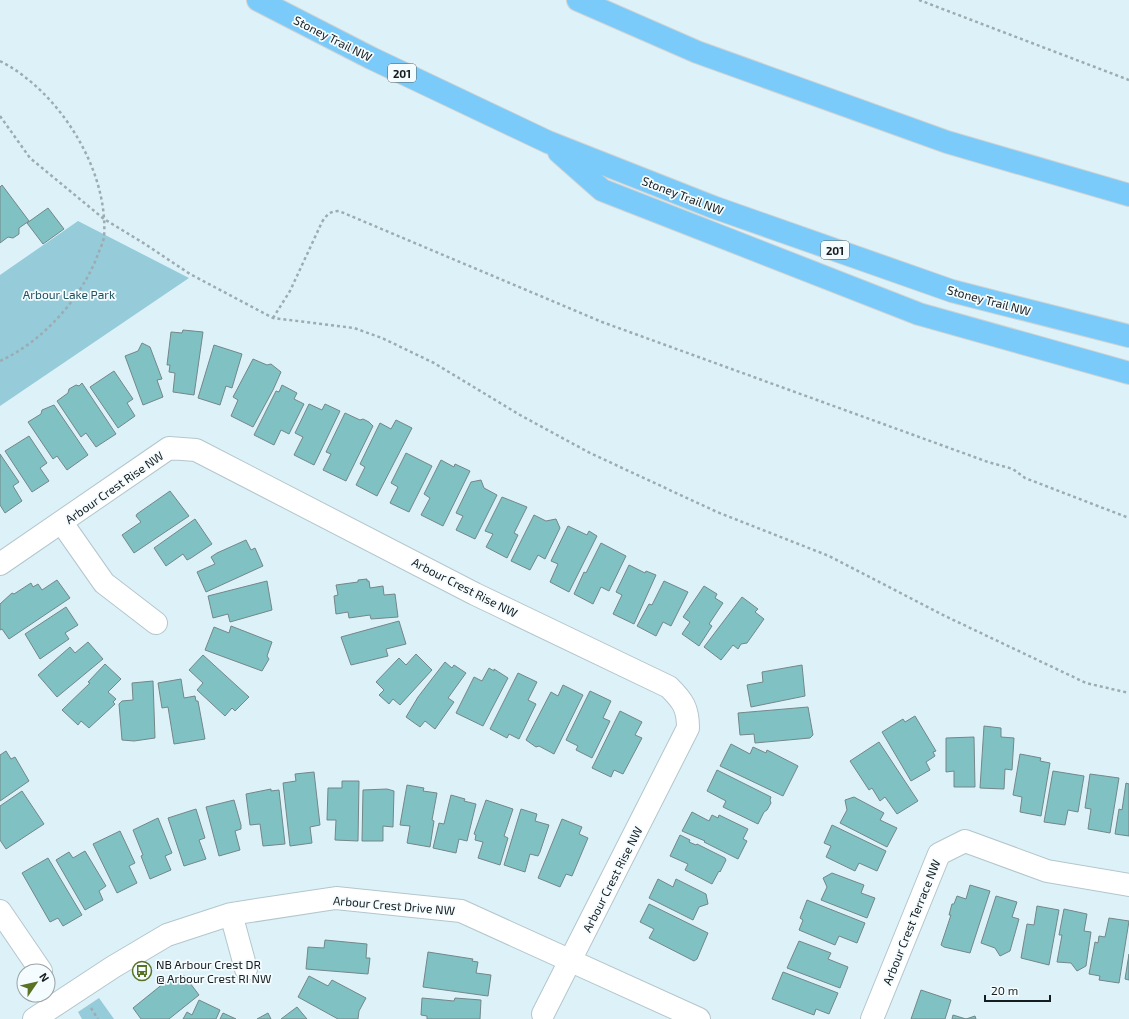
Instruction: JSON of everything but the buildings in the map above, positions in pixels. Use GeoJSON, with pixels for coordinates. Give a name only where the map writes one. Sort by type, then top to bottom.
{"type":"FeatureCollection","features":[{"type":"Feature","properties":{"kind":"highway","name":"Stoney Trail NW"},"geometry":{"type":"LineString","coordinates":[[258,0],[370,58],[548,142],[713,207],[952,290],[1129,336]]}},
{"type":"Feature","properties":{"kind":"highway"},"geometry":{"type":"LineString","coordinates":[[578,0],[697,52],[939,139],[1129,195]]}},
{"type":"Feature","properties":{"kind":"highway"},"geometry":{"type":"LineString","coordinates":[[548,142],[602,190],[919,314],[1129,373]]}},
{"type":"Feature","properties":{"kind":"street","name":"Arbour Crest Rise NW"},"geometry":{"type":"LineString","coordinates":[[0,564],[170,448],[196,450],[475,594],[669,687],[681,699],[688,714],[688,728],[572,960]]}},
{"type":"Feature","properties":{"kind":"street"},"geometry":{"type":"LineString","coordinates":[[62,523],[104,583],[156,622]]}},
{"type":"Feature","properties":{"kind":"street","name":"Arbour Crest Terrace NW"},"geometry":{"type":"LineString","coordinates":[[872,1019],[938,854],[966,841],[1047,871],[1129,885]]}},
{"type":"Feature","properties":{"kind":"street","name":"Arbour Crest Drive NW"},"geometry":{"type":"LineString","coordinates":[[34,1019],[113,967],[167,935],[231,914],[336,898],[461,911],[572,960],[699,1019]]}},
{"type":"Feature","properties":{"kind":"street"},"geometry":{"type":"LineString","coordinates":[[0,911],[36,963]]}},
{"type":"Feature","properties":{"kind":"street"},"geometry":{"type":"LineString","coordinates":[[231,914],[246,969]]}},
{"type":"Feature","properties":{"kind":"street"},"geometry":{"type":"LineString","coordinates":[[543,1014],[572,960]]}},
{"type":"Feature","properties":{"kind":"street"},"geometry":{"type":"LineString","coordinates":[[56,993],[61,1000]]}},
{"type":"Feature","properties":{"kind":"path"},"geometry":{"type":"LineString","coordinates":[[919,0],[1129,80]]}},
{"type":"Feature","properties":{"kind":"path"},"geometry":{"type":"LineString","coordinates":[[0,61],[17,69],[50,99],[66,119],[87,156],[98,185],[104,211],[104,239],[93,266],[77,293],[55,320],[30,342],[0,362]]}},
{"type":"Feature","properties":{"kind":"path"},"geometry":{"type":"LineString","coordinates":[[0,116],[30,158],[104,219],[190,274],[273,318],[354,328],[382,338],[434,363],[520,415],[590,452],[718,512],[829,556],[945,616],[1086,683],[1129,693]]}},
{"type":"Feature","properties":{"kind":"path"},"geometry":{"type":"LineString","coordinates":[[273,318],[290,291],[322,222],[327,215],[333,211],[339,211],[602,322],[988,462],[1013,469],[1025,478],[1129,518]]}},
{"type":"Feature","properties":{"kind":"path"},"geometry":{"type":"LineString","coordinates":[[90,1007],[98,1019]]}},
{"type":"Feature","properties":{"kind":"green space","name":"Arbour Lake Park"},"geometry":{"type":"Polygon","coordinates":[[[78,221],[189,278],[0,406],[0,275],[78,221]]]}},
{"type":"Feature","properties":{"kind":"green space"},"geometry":{"type":"Polygon","coordinates":[[[99,998],[114,1019],[82,1019],[78,1012],[99,998]]]}},
{"type":"Feature","properties":{"kind":"place","name":"NB Arbour Crest DR @ Arbour Crest RI NW"},"geometry":{"type":"Point","coordinates":[142,971]}}]}
